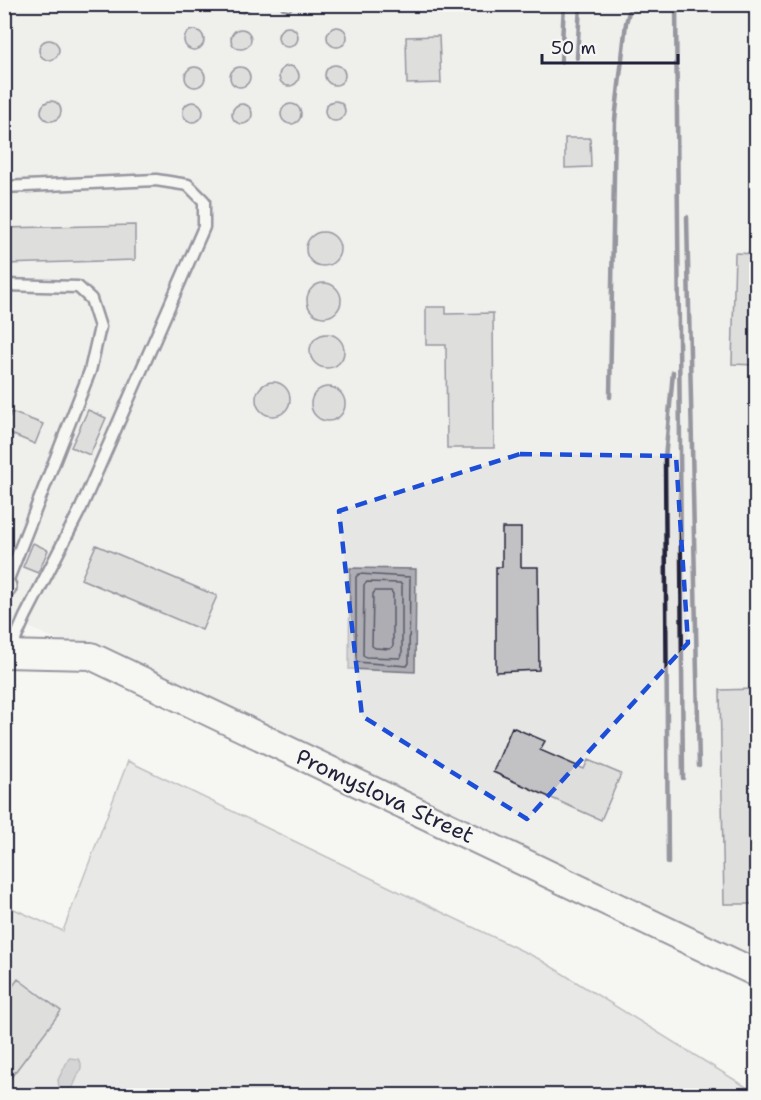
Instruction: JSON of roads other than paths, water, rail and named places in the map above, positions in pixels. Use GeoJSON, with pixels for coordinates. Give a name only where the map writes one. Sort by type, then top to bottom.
{"type":"FeatureCollection","features":[{"type":"Feature","properties":{"kind":"street","name":"Promyslova Street"},"geometry":{"type":"LineString","coordinates":[[7,654],[92,656],[756,973]]}},
{"type":"Feature","properties":{"kind":"lane"},"geometry":{"type":"LineString","coordinates":[[4,187],[156,180],[188,185],[204,201],[204,227],[81,508],[7,654]]}},
{"type":"Feature","properties":{"kind":"lane"},"geometry":{"type":"LineString","coordinates":[[4,285],[78,287],[91,299],[100,327],[90,371],[4,587]]}},
{"type":"Feature","properties":{"kind":"water"},"geometry":{"type":"Polygon","coordinates":[[[350,568],[416,569],[415,672],[349,669],[350,568]]]}},
{"type":"Feature","properties":{"kind":"water"},"geometry":{"type":"Polygon","coordinates":[[[69,1058],[78,1059],[81,1068],[73,1087],[65,1090],[59,1087],[58,1080],[69,1058]]]}},
{"type":"Feature","properties":{"kind":"railway"},"geometry":{"type":"LineString","coordinates":[[561,62],[564,4]]}},
{"type":"Feature","properties":{"kind":"railway"},"geometry":{"type":"LineString","coordinates":[[577,58],[580,4]]}},
{"type":"Feature","properties":{"kind":"railway"},"geometry":{"type":"LineString","coordinates":[[610,397],[615,120],[626,23],[631,4]]}},
{"type":"Feature","properties":{"kind":"railway"},"geometry":{"type":"LineString","coordinates":[[676,4],[683,778]]}},
{"type":"Feature","properties":{"kind":"railway"},"geometry":{"type":"LineString","coordinates":[[687,217],[699,766]]}},
{"type":"Feature","properties":{"kind":"railway"},"geometry":{"type":"LineString","coordinates":[[668,863],[665,459],[673,372]]}}]}
